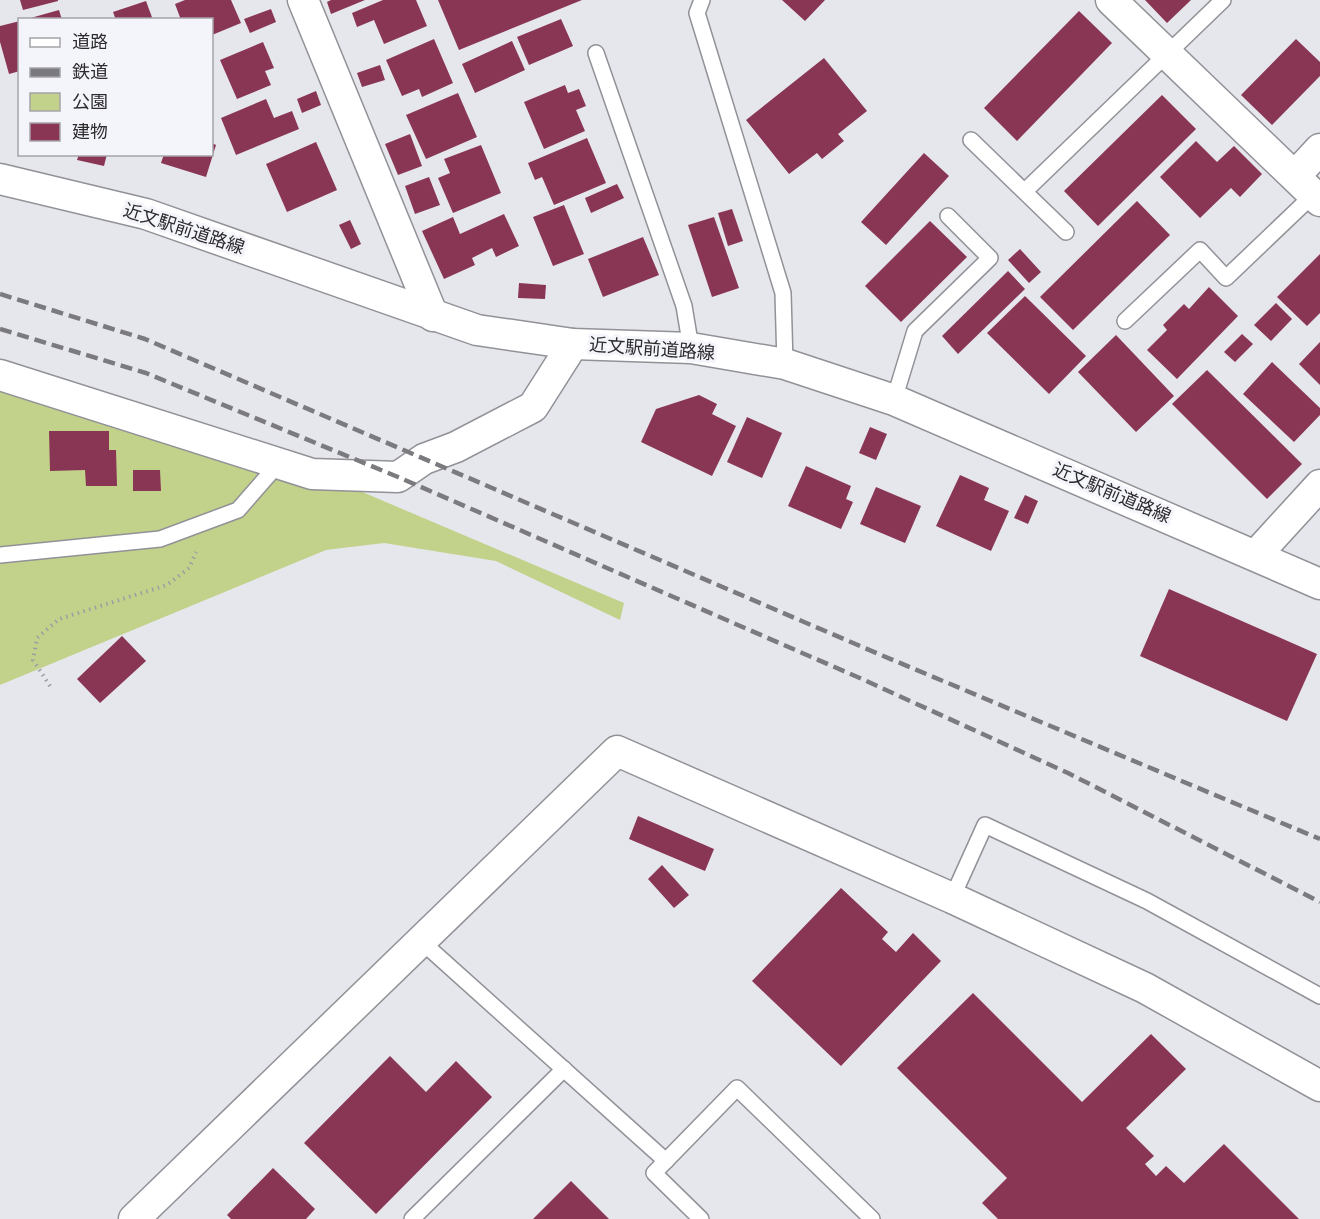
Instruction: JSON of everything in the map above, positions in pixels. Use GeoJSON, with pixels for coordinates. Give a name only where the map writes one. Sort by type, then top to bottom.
{"type":"FeatureCollection","features":[{"type":"Feature","properties":{"kind":"street"},"geometry":{"type":"LineString","coordinates":[[303,0],[433,316]]}},
{"type":"Feature","properties":{"kind":"street"},"geometry":{"type":"LineString","coordinates":[[1111,0],[1310,190],[1320,149]]}},
{"type":"Feature","properties":{"kind":"street","name":"近文駅前道路線"},"geometry":{"type":"LineString","coordinates":[[0,179],[146,214],[477,330],[573,345],[691,348],[784,364],[894,400],[1320,584]]}},
{"type":"Feature","properties":{"kind":"street"},"geometry":{"type":"LineString","coordinates":[[0,375],[312,474],[398,477],[424,459],[456,447],[533,407],[573,345]]}},
{"type":"Feature","properties":{"kind":"street"},"geometry":{"type":"LineString","coordinates":[[1256,555],[1320,485]]}},
{"type":"Feature","properties":{"kind":"street"},"geometry":{"type":"LineString","coordinates":[[134,1219],[617,751],[952,898],[1145,988],[1320,1086]]}},
{"type":"Feature","properties":{"kind":"lane"},"geometry":{"type":"LineString","coordinates":[[1024,191],[1223,0]]}},
{"type":"Feature","properties":{"kind":"lane"},"geometry":{"type":"LineString","coordinates":[[696,4],[783,292],[784,364]]}},
{"type":"Feature","properties":{"kind":"lane"},"geometry":{"type":"LineString","coordinates":[[596,52],[684,306],[691,348]]}},
{"type":"Feature","properties":{"kind":"lane"},"geometry":{"type":"LineString","coordinates":[[971,140],[1066,232]]}},
{"type":"Feature","properties":{"kind":"lane"},"geometry":{"type":"LineString","coordinates":[[1125,321],[1200,250],[1226,278],[1310,190]]}},
{"type":"Feature","properties":{"kind":"lane"},"geometry":{"type":"LineString","coordinates":[[894,400],[915,331],[990,258],[948,216]]}},
{"type":"Feature","properties":{"kind":"lane"},"geometry":{"type":"LineString","coordinates":[[0,555],[160,539],[238,510],[279,463]]}},
{"type":"Feature","properties":{"kind":"lane"},"geometry":{"type":"LineString","coordinates":[[952,898],[985,825],[1148,902],[1320,996]]}},
{"type":"Feature","properties":{"kind":"lane"},"geometry":{"type":"LineString","coordinates":[[421,941],[666,1161]]}},
{"type":"Feature","properties":{"kind":"lane"},"geometry":{"type":"LineString","coordinates":[[412,1219],[564,1069]]}},
{"type":"Feature","properties":{"kind":"lane"},"geometry":{"type":"LineString","coordinates":[[701,1219],[654,1173],[737,1088],[872,1219]]}},
{"type":"Feature","properties":{"kind":"path"},"geometry":{"type":"LineString","coordinates":[[50,686],[33,660],[37,638],[59,619],[167,585],[189,568],[209,520]]}},
{"type":"Feature","properties":{"kind":"green space"},"geometry":{"type":"Polygon","coordinates":[[[0,364],[183,416],[624,603],[620,620],[496,561],[384,543],[326,550],[0,685],[0,364]]]}},
{"type":"Feature","properties":{"kind":"building"},"geometry":{"type":"Polygon","coordinates":[[[20,0],[58,0],[58,1],[23,10],[20,0]]]}},
{"type":"Feature","properties":{"kind":"building"},"geometry":{"type":"Polygon","coordinates":[[[185,0],[231,0],[241,23],[213,35],[213,18],[180,18],[175,4],[185,0]]]}},
{"type":"Feature","properties":{"kind":"building"},"geometry":{"type":"Polygon","coordinates":[[[365,0],[331,14],[327,2],[365,0]]]}},
{"type":"Feature","properties":{"kind":"building"},"geometry":{"type":"Polygon","coordinates":[[[383,0],[416,0],[427,26],[384,44],[374,20],[357,27],[352,13],[383,0]]]}},
{"type":"Feature","properties":{"kind":"building"},"geometry":{"type":"Polygon","coordinates":[[[438,0],[582,0],[459,50],[438,0]]]}},
{"type":"Feature","properties":{"kind":"building"},"geometry":{"type":"Polygon","coordinates":[[[782,0],[825,0],[805,21],[782,0]]]}},
{"type":"Feature","properties":{"kind":"building"},"geometry":{"type":"Polygon","coordinates":[[[1145,0],[1191,0],[1167,23],[1145,0]]]}},
{"type":"Feature","properties":{"kind":"building"},"geometry":{"type":"Polygon","coordinates":[[[146,1],[152,18],[115,18],[113,12],[146,1]]]}},
{"type":"Feature","properties":{"kind":"building"},"geometry":{"type":"Polygon","coordinates":[[[271,9],[276,22],[250,33],[244,19],[271,9]]]}},
{"type":"Feature","properties":{"kind":"building"},"geometry":{"type":"Polygon","coordinates":[[[59,10],[61,18],[31,18],[59,10]]]}},
{"type":"Feature","properties":{"kind":"building"},"geometry":{"type":"Polygon","coordinates":[[[1079,11],[1112,43],[1017,141],[984,108],[1079,11]]]}},
{"type":"Feature","properties":{"kind":"building"},"geometry":{"type":"Polygon","coordinates":[[[561,19],[573,46],[529,65],[517,37],[561,19]]]}},
{"type":"Feature","properties":{"kind":"building"},"geometry":{"type":"Polygon","coordinates":[[[18,22],[18,72],[9,74],[0,42],[0,26],[18,22]]]}},
{"type":"Feature","properties":{"kind":"building"},"geometry":{"type":"Polygon","coordinates":[[[434,39],[453,83],[422,97],[419,89],[402,96],[386,60],[434,39]]]}},
{"type":"Feature","properties":{"kind":"building"},"geometry":{"type":"Polygon","coordinates":[[[1296,39],[1320,62],[1320,76],[1272,125],[1241,95],[1296,39]]]}},
{"type":"Feature","properties":{"kind":"building"},"geometry":{"type":"Polygon","coordinates":[[[512,41],[525,70],[475,93],[462,64],[512,41]]]}},
{"type":"Feature","properties":{"kind":"building"},"geometry":{"type":"Polygon","coordinates":[[[263,42],[274,68],[265,71],[271,85],[237,99],[220,60],[263,42]]]}},
{"type":"Feature","properties":{"kind":"building"},"geometry":{"type":"Polygon","coordinates":[[[824,58],[867,111],[838,134],[844,141],[822,159],[817,153],[789,174],[746,120],[824,58]]]}},
{"type":"Feature","properties":{"kind":"building"},"geometry":{"type":"Polygon","coordinates":[[[380,65],[385,80],[362,87],[357,73],[380,65]]]}},
{"type":"Feature","properties":{"kind":"building"},"geometry":{"type":"Polygon","coordinates":[[[565,85],[568,93],[579,89],[586,106],[576,110],[585,131],[544,149],[524,102],[565,85]]]}},
{"type":"Feature","properties":{"kind":"building"},"geometry":{"type":"Polygon","coordinates":[[[316,91],[321,105],[302,113],[297,99],[316,91]]]}},
{"type":"Feature","properties":{"kind":"building"},"geometry":{"type":"Polygon","coordinates":[[[458,93],[477,137],[426,159],[406,115],[458,93]]]}},
{"type":"Feature","properties":{"kind":"building"},"geometry":{"type":"Polygon","coordinates":[[[1162,95],[1196,129],[1098,226],[1064,191],[1162,95]]]}},
{"type":"Feature","properties":{"kind":"building"},"geometry":{"type":"Polygon","coordinates":[[[266,99],[274,118],[292,111],[299,129],[236,155],[221,118],[266,99]]]}},
{"type":"Feature","properties":{"kind":"building"},"geometry":{"type":"Polygon","coordinates":[[[410,134],[422,166],[398,175],[385,144],[410,134]]]}},
{"type":"Feature","properties":{"kind":"building"},"geometry":{"type":"Polygon","coordinates":[[[587,138],[606,183],[554,205],[542,177],[535,180],[528,163],[587,138]]]}},
{"type":"Feature","properties":{"kind":"building"},"geometry":{"type":"Polygon","coordinates":[[[1196,141],[1217,162],[1234,146],[1262,174],[1240,197],[1231,188],[1200,218],[1160,177],[1196,141]]]}},
{"type":"Feature","properties":{"kind":"building"},"geometry":{"type":"Polygon","coordinates":[[[316,142],[337,190],[287,212],[266,164],[316,142]]]}},
{"type":"Feature","properties":{"kind":"building"},"geometry":{"type":"Polygon","coordinates":[[[481,145],[501,193],[453,213],[438,178],[450,173],[444,159],[481,145]]]}},
{"type":"Feature","properties":{"kind":"building"},"geometry":{"type":"Polygon","coordinates":[[[924,153],[949,176],[886,245],[861,222],[924,153]]]}},
{"type":"Feature","properties":{"kind":"building"},"geometry":{"type":"Polygon","coordinates":[[[78,156],[106,156],[104,166],[77,160],[78,156]]]}},
{"type":"Feature","properties":{"kind":"building"},"geometry":{"type":"Polygon","coordinates":[[[163,156],[213,156],[206,177],[161,163],[163,156]]]}},
{"type":"Feature","properties":{"kind":"building"},"geometry":{"type":"Polygon","coordinates":[[[429,177],[440,205],[415,214],[405,186],[429,177]]]}},
{"type":"Feature","properties":{"kind":"building"},"geometry":{"type":"Polygon","coordinates":[[[617,184],[624,198],[591,213],[585,198],[617,184]]]}},
{"type":"Feature","properties":{"kind":"building"},"geometry":{"type":"Polygon","coordinates":[[[1137,201],[1170,235],[1073,330],[1040,297],[1137,201]]]}},
{"type":"Feature","properties":{"kind":"building"},"geometry":{"type":"Polygon","coordinates":[[[564,205],[584,254],[553,266],[533,217],[564,205]]]}},
{"type":"Feature","properties":{"kind":"building"},"geometry":{"type":"Polygon","coordinates":[[[732,209],[743,241],[728,246],[718,213],[732,209]]]}},
{"type":"Feature","properties":{"kind":"building"},"geometry":{"type":"Polygon","coordinates":[[[504,214],[519,246],[496,257],[492,248],[472,258],[475,265],[444,279],[422,231],[453,217],[460,234],[504,214]]]}},
{"type":"Feature","properties":{"kind":"building"},"geometry":{"type":"Polygon","coordinates":[[[714,217],[739,288],[712,297],[688,225],[714,217]]]}},
{"type":"Feature","properties":{"kind":"building"},"geometry":{"type":"Polygon","coordinates":[[[350,220],[361,244],[351,249],[339,225],[350,220]]]}},
{"type":"Feature","properties":{"kind":"building"},"geometry":{"type":"Polygon","coordinates":[[[930,221],[967,257],[901,322],[865,286],[930,221]]]}},
{"type":"Feature","properties":{"kind":"building"},"geometry":{"type":"Polygon","coordinates":[[[643,237],[659,275],[603,297],[588,259],[643,237]]]}},
{"type":"Feature","properties":{"kind":"building"},"geometry":{"type":"Polygon","coordinates":[[[1020,249],[1041,272],[1029,283],[1008,260],[1020,249]]]}},
{"type":"Feature","properties":{"kind":"building"},"geometry":{"type":"Polygon","coordinates":[[[1320,254],[1320,313],[1307,326],[1277,297],[1320,254]]]}},
{"type":"Feature","properties":{"kind":"building"},"geometry":{"type":"Polygon","coordinates":[[[1008,271],[1025,289],[958,354],[942,336],[1008,271]]]}},
{"type":"Feature","properties":{"kind":"building"},"geometry":{"type":"Polygon","coordinates":[[[519,283],[546,285],[545,299],[518,298],[519,283]]]}},
{"type":"Feature","properties":{"kind":"building"},"geometry":{"type":"Polygon","coordinates":[[[1209,287],[1238,316],[1177,379],[1147,350],[1167,330],[1163,325],[1184,304],[1189,309],[1209,287]]]}},
{"type":"Feature","properties":{"kind":"building"},"geometry":{"type":"Polygon","coordinates":[[[1025,296],[1086,356],[1049,394],[987,333],[1025,296]]]}},
{"type":"Feature","properties":{"kind":"building"},"geometry":{"type":"Polygon","coordinates":[[[1276,303],[1292,319],[1271,341],[1254,325],[1276,303]]]}},
{"type":"Feature","properties":{"kind":"building"},"geometry":{"type":"Polygon","coordinates":[[[1242,334],[1253,344],[1235,362],[1224,352],[1242,334]]]}},
{"type":"Feature","properties":{"kind":"building"},"geometry":{"type":"Polygon","coordinates":[[[1116,335],[1174,396],[1136,432],[1078,372],[1116,335]]]}},
{"type":"Feature","properties":{"kind":"building"},"geometry":{"type":"Polygon","coordinates":[[[1320,342],[1320,385],[1299,364],[1320,342]]]}},
{"type":"Feature","properties":{"kind":"building"},"geometry":{"type":"Polygon","coordinates":[[[1272,362],[1320,408],[1320,415],[1294,442],[1243,394],[1272,362]]]}},
{"type":"Feature","properties":{"kind":"building"},"geometry":{"type":"Polygon","coordinates":[[[1207,370],[1302,464],[1267,499],[1172,404],[1207,370]]]}},
{"type":"Feature","properties":{"kind":"building"},"geometry":{"type":"Polygon","coordinates":[[[699,395],[717,404],[712,414],[736,426],[712,476],[641,442],[656,409],[699,395]]]}},
{"type":"Feature","properties":{"kind":"building"},"geometry":{"type":"Polygon","coordinates":[[[747,417],[782,433],[762,478],[727,462],[747,417]]]}},
{"type":"Feature","properties":{"kind":"building"},"geometry":{"type":"Polygon","coordinates":[[[870,427],[887,434],[876,460],[859,453],[870,427]]]}},
{"type":"Feature","properties":{"kind":"building"},"geometry":{"type":"Polygon","coordinates":[[[49,431],[109,431],[109,450],[116,450],[117,486],[86,486],[85,470],[50,471],[49,431]]]}},
{"type":"Feature","properties":{"kind":"building"},"geometry":{"type":"Polygon","coordinates":[[[806,466],[851,486],[846,499],[853,502],[841,529],[788,506],[806,466]]]}},
{"type":"Feature","properties":{"kind":"building"},"geometry":{"type":"Polygon","coordinates":[[[133,470],[160,470],[161,491],[133,491],[133,470]]]}},
{"type":"Feature","properties":{"kind":"building"},"geometry":{"type":"Polygon","coordinates":[[[960,475],[989,488],[984,500],[1009,511],[991,551],[936,526],[960,475]]]}},
{"type":"Feature","properties":{"kind":"building"},"geometry":{"type":"Polygon","coordinates":[[[876,487],[921,506],[905,543],[860,524],[876,487]]]}},
{"type":"Feature","properties":{"kind":"building"},"geometry":{"type":"Polygon","coordinates":[[[1025,495],[1038,501],[1028,524],[1014,518],[1025,495]]]}},
{"type":"Feature","properties":{"kind":"building"},"geometry":{"type":"Polygon","coordinates":[[[1169,589],[1317,654],[1287,721],[1140,656],[1169,589]]]}},
{"type":"Feature","properties":{"kind":"building"},"geometry":{"type":"Polygon","coordinates":[[[122,636],[146,661],[100,703],[77,679],[122,636]]]}},
{"type":"Feature","properties":{"kind":"building"},"geometry":{"type":"Polygon","coordinates":[[[638,816],[714,849],[705,871],[629,839],[638,816]]]}},
{"type":"Feature","properties":{"kind":"building"},"geometry":{"type":"Polygon","coordinates":[[[662,865],[689,895],[674,908],[648,879],[662,865]]]}},
{"type":"Feature","properties":{"kind":"building"},"geometry":{"type":"Polygon","coordinates":[[[841,888],[888,932],[882,939],[896,952],[913,933],[941,961],[841,1066],[752,981],[841,888]]]}},
{"type":"Feature","properties":{"kind":"building"},"geometry":{"type":"Polygon","coordinates":[[[973,993],[1082,1102],[1151,1034],[1186,1069],[1126,1128],[1154,1156],[1145,1164],[1156,1176],[1166,1166],[1184,1183],[1224,1144],[1299,1219],[998,1219],[982,1203],[1007,1178],[897,1068],[973,993]]]}},
{"type":"Feature","properties":{"kind":"building"},"geometry":{"type":"Polygon","coordinates":[[[390,1056],[426,1092],[456,1061],[492,1097],[376,1214],[304,1143],[390,1056]]]}},
{"type":"Feature","properties":{"kind":"building"},"geometry":{"type":"Polygon","coordinates":[[[273,1168],[315,1209],[306,1219],[231,1219],[227,1215],[273,1168]]]}},
{"type":"Feature","properties":{"kind":"building"},"geometry":{"type":"Polygon","coordinates":[[[571,1181],[609,1219],[533,1219],[571,1181]]]}},
{"type":"Feature","properties":{"kind":"railway"},"geometry":{"type":"LineString","coordinates":[[0,294],[145,339],[881,655],[1320,839]]}},
{"type":"Feature","properties":{"kind":"railway"},"geometry":{"type":"LineString","coordinates":[[0,329],[146,373],[398,477],[862,679],[1068,773],[1320,902]]}}]}
